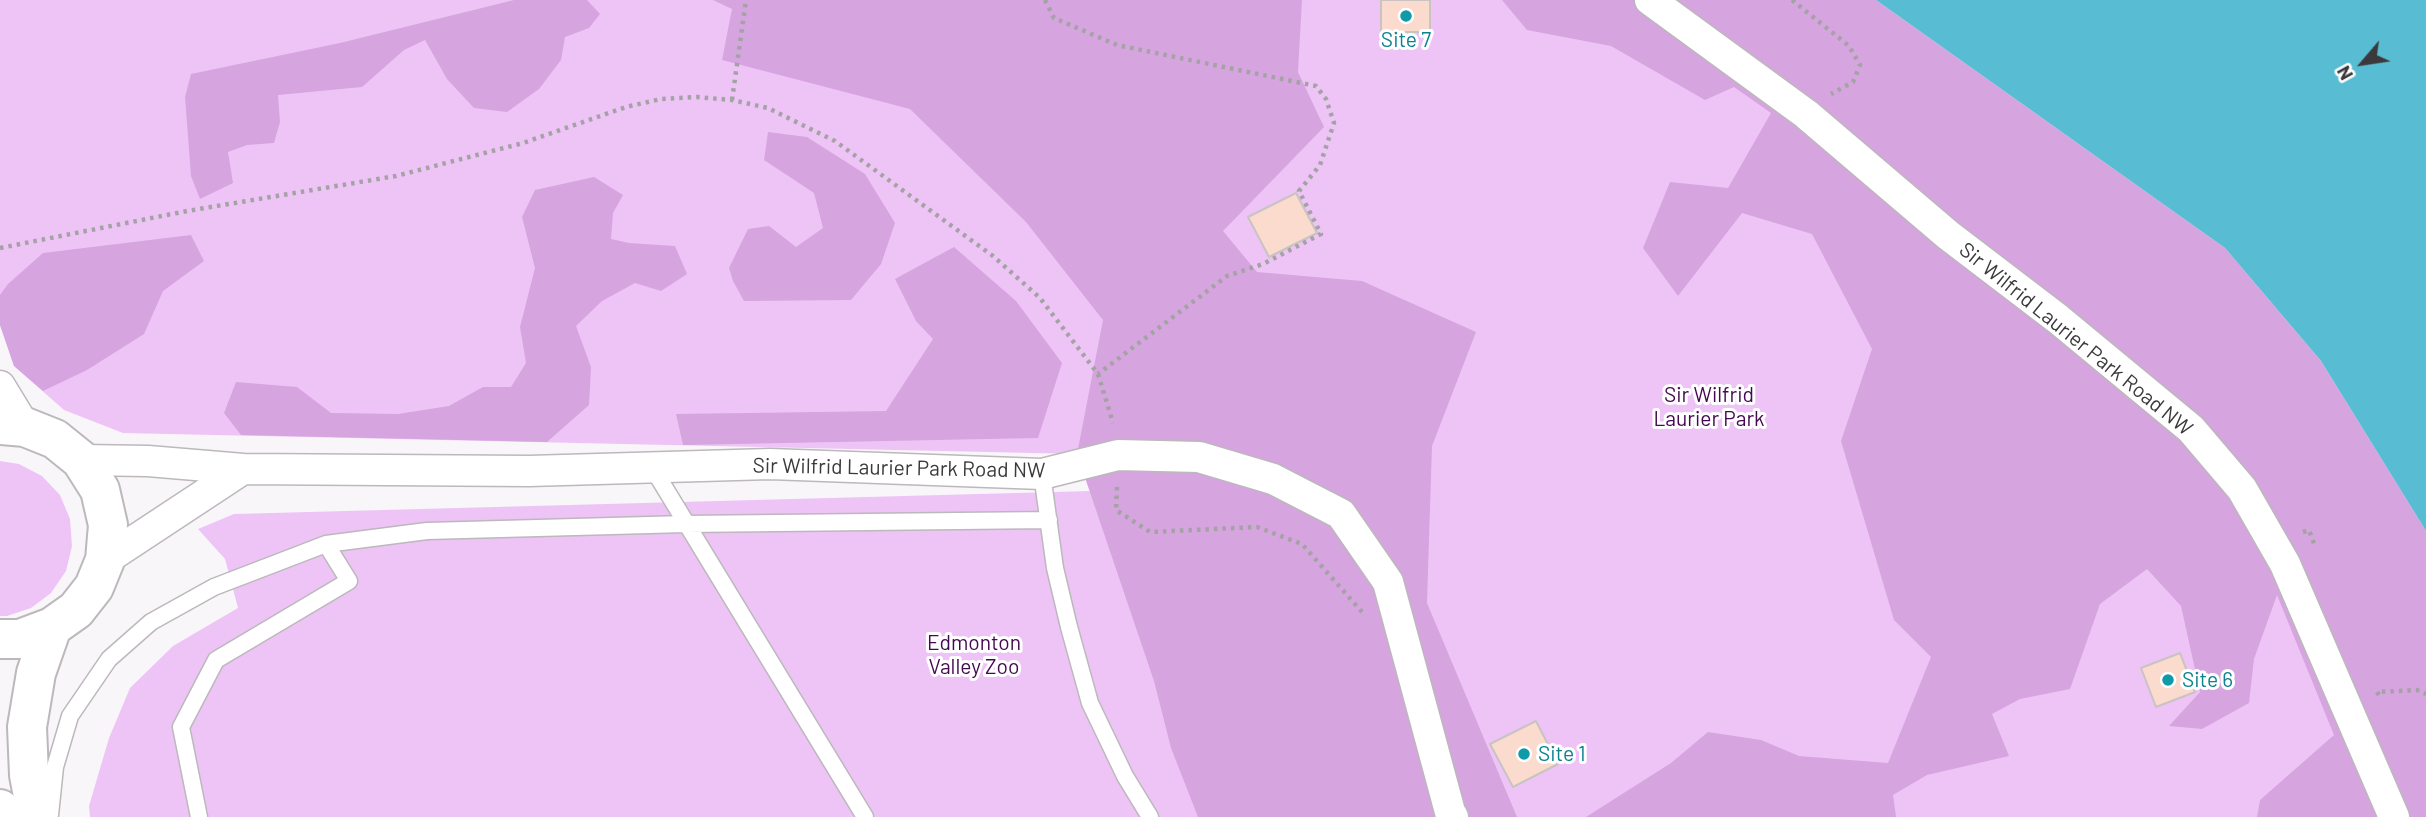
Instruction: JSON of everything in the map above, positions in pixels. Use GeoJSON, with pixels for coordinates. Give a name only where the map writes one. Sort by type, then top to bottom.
{"type":"FeatureCollection","features":[{"type":"Feature","properties":{"kind":"street","name":"Sir Wilfrid Laurier Park Road NW"},"geometry":{"type":"LineString","coordinates":[[1650,0],[1806,114],[1948,235],[2058,319],[2191,429],[2242,489],[2285,564],[2394,817]]}},
{"type":"Feature","properties":{"kind":"street"},"geometry":{"type":"LineString","coordinates":[[0,386],[13,426],[55,439],[81,460],[100,490],[108,525],[105,560],[94,587],[76,610],[52,627],[20,639],[0,639]]}},
{"type":"Feature","properties":{"kind":"street","name":"Sir Wilfrid Laurier Park Road NW"},"geometry":{"type":"LineString","coordinates":[[81,460],[148,461],[243,469],[529,471],[769,464],[1042,474],[1118,455],[1199,457],[1273,479],[1341,514],[1388,582],[1453,817]]}},
{"type":"Feature","properties":{"kind":"street"},"geometry":{"type":"LineString","coordinates":[[105,560],[243,469]]}},
{"type":"Feature","properties":{"kind":"street"},"geometry":{"type":"LineString","coordinates":[[37,817],[29,775],[27,727],[36,673],[52,627]]}},
{"type":"Feature","properties":{"kind":"street"},"geometry":{"type":"LineString","coordinates":[[0,809],[1,817]]}},
{"type":"Feature","properties":{"kind":"lane"},"geometry":{"type":"LineString","coordinates":[[652,467],[865,817]]}},
{"type":"Feature","properties":{"kind":"lane"},"geometry":{"type":"LineString","coordinates":[[1042,474],[1055,568],[1090,703],[1125,776],[1150,817]]}},
{"type":"Feature","properties":{"kind":"lane"},"geometry":{"type":"LineString","coordinates":[[50,817],[55,767],[70,716],[109,659],[151,622],[214,587],[326,544],[427,531],[686,524],[1049,520]]}},
{"type":"Feature","properties":{"kind":"lane"},"geometry":{"type":"LineString","coordinates":[[199,817],[181,727],[216,660],[349,582],[326,544]]}},
{"type":"Feature","properties":{"kind":"path"},"geometry":{"type":"LineString","coordinates":[[732,100],[746,0]]}},
{"type":"Feature","properties":{"kind":"path"},"geometry":{"type":"LineString","coordinates":[[1045,0],[1054,18],[1117,45],[1316,86],[1326,99],[1334,123],[1320,166],[1299,191],[1321,234],[1263,264],[1227,276],[1098,374]]}},
{"type":"Feature","properties":{"kind":"path"},"geometry":{"type":"LineString","coordinates":[[0,248],[187,211],[396,176],[523,143],[625,107],[649,102],[697,97],[732,100],[768,108],[835,141],[993,256],[1040,298],[1098,374],[1113,423],[1118,455],[1116,510],[1150,532],[1258,527],[1302,544],[1362,612],[1366,625]]}},
{"type":"Feature","properties":{"kind":"path"},"geometry":{"type":"LineString","coordinates":[[2382,703],[2377,692],[2417,690],[2426,694]]}},
{"type":"Feature","properties":{"kind":"green space","name":"Sir Wilfrid Laurier Park"},"geometry":{"type":"Polygon","coordinates":[[[0,0],[1876,0],[2426,531],[2426,817],[90,817],[89,806],[109,738],[130,688],[173,646],[238,608],[225,559],[198,529],[234,514],[1090,491],[1077,454],[123,433],[64,410],[14,366],[0,325],[0,0]]]}},
{"type":"Feature","properties":{"kind":"green space"},"geometry":{"type":"Polygon","coordinates":[[[0,461],[19,464],[42,476],[60,495],[70,519],[72,546],[66,571],[51,593],[31,608],[7,616],[0,616],[0,461]]]}},
{"type":"Feature","properties":{"kind":"shaded area"},"geometry":{"type":"Polygon","coordinates":[[[514,0],[587,0],[600,14],[589,28],[565,37],[561,60],[539,89],[507,112],[474,108],[447,79],[425,40],[404,50],[362,87],[278,95],[280,122],[274,143],[247,145],[228,152],[233,183],[200,199],[191,176],[185,97],[191,74],[340,43],[514,0]]]}},
{"type":"Feature","properties":{"kind":"shaded area"},"geometry":{"type":"Polygon","coordinates":[[[713,0],[1302,0],[1298,72],[1324,127],[1223,231],[1257,272],[1362,281],[1476,332],[1432,446],[1427,603],[1517,817],[1198,817],[1171,748],[1154,681],[1077,454],[1103,320],[1026,222],[910,109],[722,60],[732,9],[713,0]]]}},
{"type":"Feature","properties":{"kind":"shaded area"},"geometry":{"type":"Polygon","coordinates":[[[1502,0],[1876,0],[2225,248],[2321,361],[2426,531],[2426,817],[2257,817],[2260,800],[2334,735],[2277,595],[2254,659],[2249,703],[2202,729],[2169,726],[2200,692],[2181,606],[2147,569],[2100,604],[2070,689],[2020,699],[1992,714],[2009,756],[1927,775],[1893,795],[1896,817],[1586,817],[1671,763],[1708,732],[1761,740],[1799,756],[1888,763],[1931,657],[1894,620],[1841,441],[1872,349],[1812,234],[1742,213],[1678,296],[1643,248],[1670,182],[1728,188],[1771,113],[1734,87],[1705,100],[1611,46],[1527,30],[1502,0]]]}},
{"type":"Feature","properties":{"kind":"shaded area"},"geometry":{"type":"Polygon","coordinates":[[[768,132],[807,137],[865,174],[895,223],[881,264],[851,300],[744,301],[733,281],[729,268],[748,229],[769,226],[796,247],[823,228],[814,193],[764,160],[768,132]]]}},
{"type":"Feature","properties":{"kind":"shaded area"},"geometry":{"type":"Polygon","coordinates":[[[594,177],[623,195],[613,213],[611,239],[675,246],[687,274],[661,291],[635,283],[602,301],[576,326],[591,367],[589,405],[547,442],[241,435],[224,413],[236,382],[297,387],[331,413],[398,414],[449,406],[483,387],[511,387],[526,363],[520,327],[535,268],[522,217],[535,190],[594,177]]]}},
{"type":"Feature","properties":{"kind":"shaded area"},"geometry":{"type":"Polygon","coordinates":[[[191,235],[204,261],[163,291],[144,334],[87,370],[43,391],[14,366],[0,325],[0,295],[8,284],[43,253],[191,235]]]}},
{"type":"Feature","properties":{"kind":"shaded area"},"geometry":{"type":"Polygon","coordinates":[[[954,247],[1016,301],[1062,363],[1038,438],[683,445],[676,414],[886,411],[933,339],[916,321],[895,279],[954,247]]]}},
{"type":"Feature","properties":{"kind":"water"},"geometry":{"type":"Polygon","coordinates":[[[1876,0],[2426,0],[2426,531],[2321,361],[2225,248],[1876,0]]]}},
{"type":"Feature","properties":{"kind":"building","name":"Site 7"},"geometry":{"type":"Polygon","coordinates":[[[1381,0],[1430,0],[1430,32],[1381,32],[1381,0]]]}},
{"type":"Feature","properties":{"kind":"building"},"geometry":{"type":"Polygon","coordinates":[[[1296,193],[1317,233],[1269,257],[1248,217],[1296,193]]]}},
{"type":"Feature","properties":{"kind":"building","name":"Site 6"},"geometry":{"type":"Polygon","coordinates":[[[2180,653],[2195,692],[2156,707],[2141,668],[2180,653]]]}},
{"type":"Feature","properties":{"kind":"building","name":"Site 1"},"geometry":{"type":"Polygon","coordinates":[[[1536,721],[1558,764],[1513,787],[1490,744],[1536,721]]]}},
{"type":"Feature","properties":{"kind":"place","name":"Site 7"},"geometry":{"type":"Point","coordinates":[1406,16]}},
{"type":"Feature","properties":{"kind":"place","name":"Site 6"},"geometry":{"type":"Point","coordinates":[2168,680]}},
{"type":"Feature","properties":{"kind":"place","name":"Site 1"},"geometry":{"type":"Point","coordinates":[1524,754]}},
{"type":"Feature","properties":{"kind":"park label","name":"Edmonton Valley Zoo"},"geometry":{"type":"Point","coordinates":[974,655]}}]}
